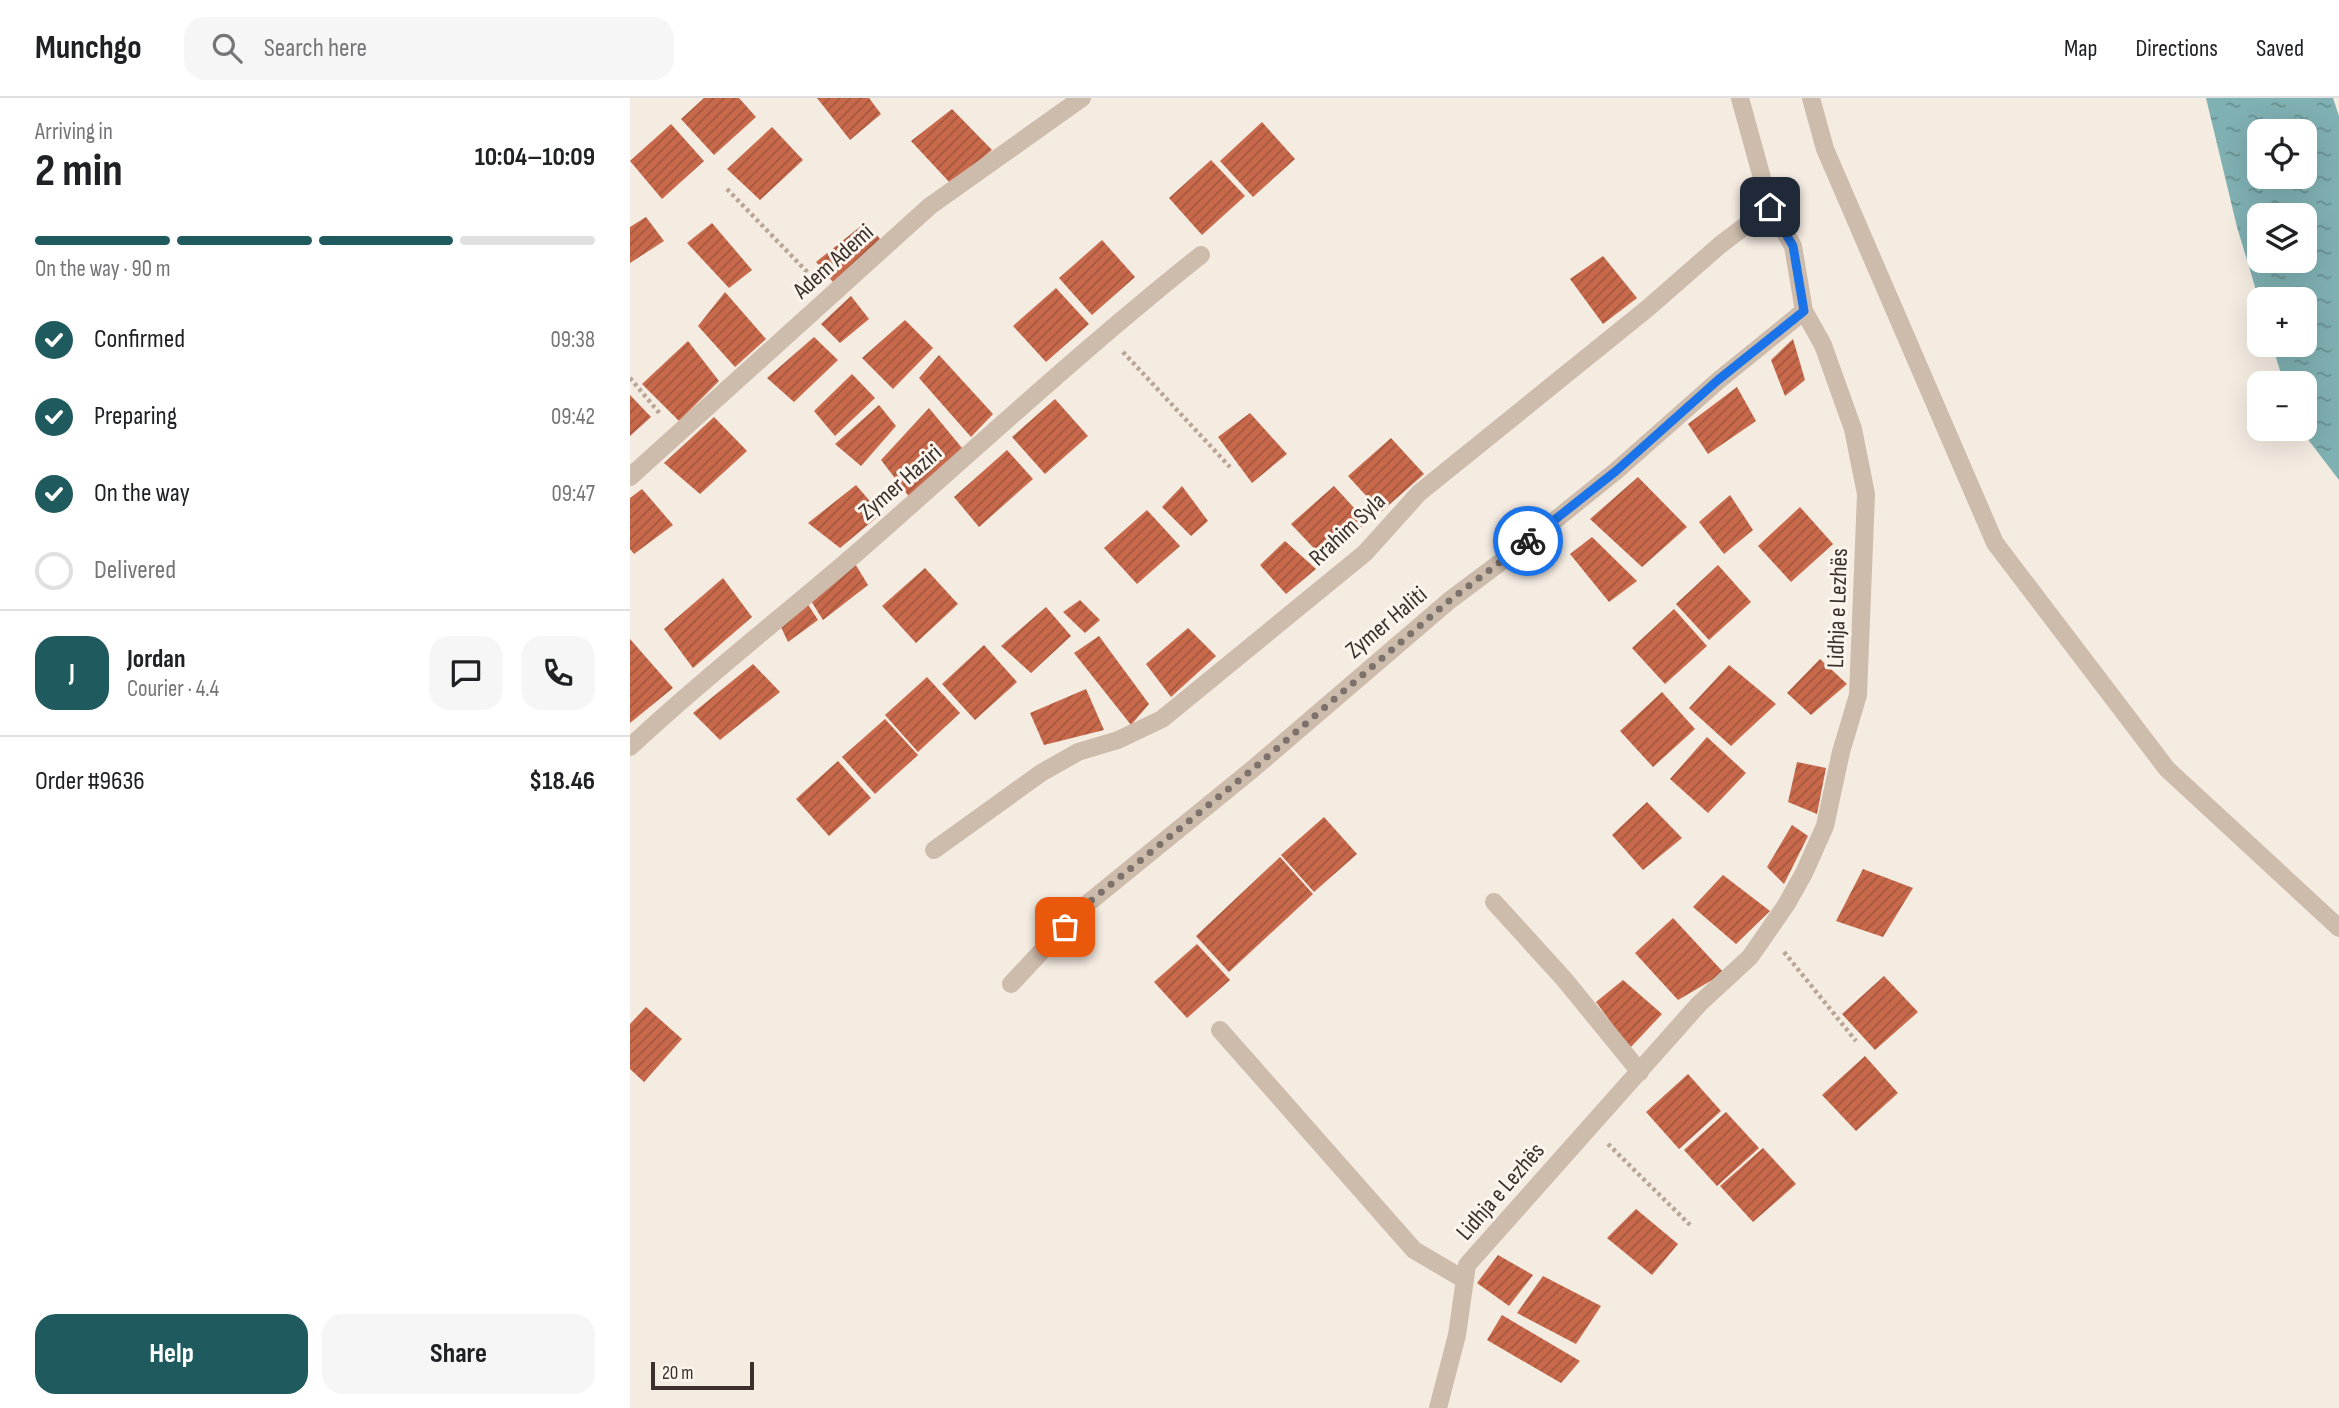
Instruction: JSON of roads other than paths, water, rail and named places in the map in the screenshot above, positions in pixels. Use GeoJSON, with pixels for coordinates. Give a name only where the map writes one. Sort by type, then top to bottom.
{"type":"FeatureCollection","features":[{"type":"Feature","properties":{"kind":"street","name":"Adem Ademi"},"geometry":{"type":"LineString","coordinates":[[630,477],[930,206],[1082,98]]}},
{"type":"Feature","properties":{"kind":"street","name":"Lidhja e Lezhës"},"geometry":{"type":"LineString","coordinates":[[1438,1408],[1457,1335],[1467,1265],[1699,1004],[1750,957],[1804,873],[1825,826],[1841,752],[1858,695],[1866,494],[1853,429],[1823,345],[1804,311],[1793,246],[1770,207],[1741,98]]}},
{"type":"Feature","properties":{"kind":"street"},"geometry":{"type":"LineString","coordinates":[[1811,98],[1825,149],[1995,543],[2167,769],[2339,928]]}},
{"type":"Feature","properties":{"kind":"street","name":"Rrahim Syla"},"geometry":{"type":"LineString","coordinates":[[934,850],[1041,773],[1079,752],[1118,740],[1163,719],[1365,553],[1419,493],[1648,308],[1720,245],[1770,207]]}},
{"type":"Feature","properties":{"kind":"street","name":"Zymer Haziri"},"geometry":{"type":"LineString","coordinates":[[630,747],[659,719],[814,590],[1105,333],[1201,255]]}},
{"type":"Feature","properties":{"kind":"street","name":"Zymer Haliti"},"geometry":{"type":"LineString","coordinates":[[1011,984],[1082,908],[1254,768],[1450,600],[1534,538],[1616,471],[1718,380],[1804,311]]}},
{"type":"Feature","properties":{"kind":"street"},"geometry":{"type":"LineString","coordinates":[[1494,902],[1564,979],[1640,1072]]}},
{"type":"Feature","properties":{"kind":"street"},"geometry":{"type":"LineString","coordinates":[[1220,1030],[1414,1250],[1465,1280]]}},
{"type":"Feature","properties":{"kind":"water"},"geometry":{"type":"Polygon","coordinates":[[[2206,98],[2333,98],[2339,116],[2339,480],[2309,441],[2317,441],[2317,371],[2280,371],[2276,357],[2317,357],[2317,287],[2255,287],[2251,273],[2317,273],[2317,203],[2247,203],[2247,260],[2206,98]]]}}]}
